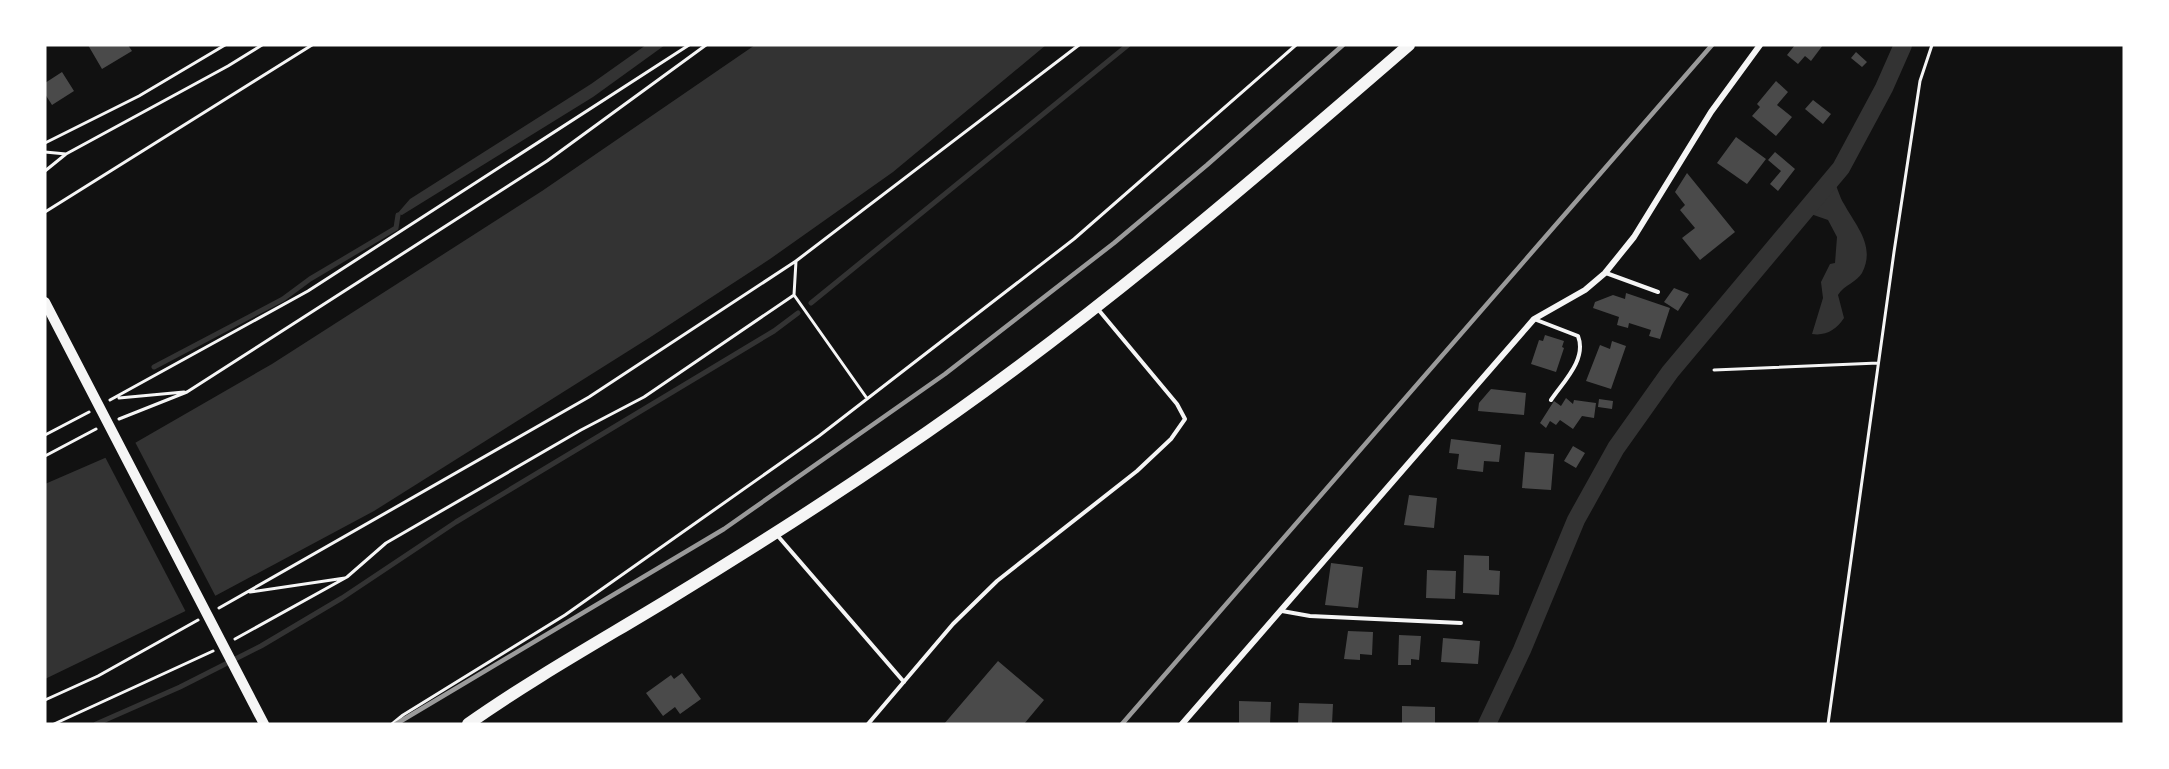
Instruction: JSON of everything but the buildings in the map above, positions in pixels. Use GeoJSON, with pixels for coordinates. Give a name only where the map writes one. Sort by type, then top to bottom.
{"type":"FeatureCollection","features":[{"type":"Feature","properties":{"kind":"main road"},"geometry":{"type":"LineString","coordinates":[[468,724],[601,639],[776,533],[900,451],[1096,307],[1212,216],[1409,45]]}},
{"type":"Feature","properties":{"kind":"main road"},"geometry":{"type":"LineString","coordinates":[[45,302],[264,724]]}},
{"type":"Feature","properties":{"kind":"street"},"geometry":{"type":"LineString","coordinates":[[1182,724],[1534,319],[1585,290],[1605,273],[1634,237],[1711,112],[1760,45]]}},
{"type":"Feature","properties":{"kind":"lane"},"geometry":{"type":"LineString","coordinates":[[1605,273],[1658,292]]}},
{"type":"Feature","properties":{"kind":"lane"},"geometry":{"type":"LineString","coordinates":[[868,724],[953,624],[997,580],[1137,471],[1171,439],[1185,419],[1170,396],[1096,307]]}},
{"type":"Feature","properties":{"kind":"lane"},"geometry":{"type":"LineString","coordinates":[[1534,319],[1578,336],[1582,346],[1580,357],[1551,400]]}},
{"type":"Feature","properties":{"kind":"lane"},"geometry":{"type":"LineString","coordinates":[[776,533],[903,682]]}},
{"type":"Feature","properties":{"kind":"lane"},"geometry":{"type":"LineString","coordinates":[[1282,611],[1310,616],[1461,623]]}},
{"type":"Feature","properties":{"kind":"path"},"geometry":{"type":"LineString","coordinates":[[45,142],[139,96],[225,45]]}},
{"type":"Feature","properties":{"kind":"path"},"geometry":{"type":"LineString","coordinates":[[45,171],[66,154],[262,45]]}},
{"type":"Feature","properties":{"kind":"path"},"geometry":{"type":"LineString","coordinates":[[45,212],[312,45]]}},
{"type":"Feature","properties":{"kind":"path"},"geometry":{"type":"LineString","coordinates":[[104,404],[308,291],[689,45]]}},
{"type":"Feature","properties":{"kind":"path"},"geometry":{"type":"LineString","coordinates":[[116,421],[187,392],[547,161],[706,45]]}},
{"type":"Feature","properties":{"kind":"path"},"geometry":{"type":"LineString","coordinates":[[217,609],[589,397],[796,261],[1079,45]]}},
{"type":"Feature","properties":{"kind":"path"},"geometry":{"type":"LineString","coordinates":[[392,724],[565,615],[819,436],[866,397],[1074,239],[1296,45]]}},
{"type":"Feature","properties":{"kind":"path"},"geometry":{"type":"LineString","coordinates":[[1828,724],[1920,81],[1932,45]]}},
{"type":"Feature","properties":{"kind":"path"},"geometry":{"type":"LineString","coordinates":[[45,152],[66,154]]}},
{"type":"Feature","properties":{"kind":"path"},"geometry":{"type":"LineString","coordinates":[[796,261],[794,295],[866,397]]}},
{"type":"Feature","properties":{"kind":"path"},"geometry":{"type":"LineString","coordinates":[[225,645],[347,577],[386,543],[580,430],[644,397],[794,295]]}},
{"type":"Feature","properties":{"kind":"path"},"geometry":{"type":"LineString","coordinates":[[1714,370],[1878,363]]}},
{"type":"Feature","properties":{"kind":"path"},"geometry":{"type":"LineString","coordinates":[[114,398],[187,392]]}},
{"type":"Feature","properties":{"kind":"path"},"geometry":{"type":"LineString","coordinates":[[45,435],[94,409]]}},
{"type":"Feature","properties":{"kind":"path"},"geometry":{"type":"LineString","coordinates":[[45,456],[105,425]]}},
{"type":"Feature","properties":{"kind":"path"},"geometry":{"type":"LineString","coordinates":[[249,592],[347,577]]}},
{"type":"Feature","properties":{"kind":"path"},"geometry":{"type":"LineString","coordinates":[[45,700],[98,676],[207,615]]}},
{"type":"Feature","properties":{"kind":"path"},"geometry":{"type":"LineString","coordinates":[[54,724],[215,650]]}},
{"type":"Feature","properties":{"kind":"shaded area"},"geometry":{"type":"Polygon","coordinates":[[[646,45],[665,45],[593,97],[402,215],[397,214],[410,199],[591,84],[646,45]]]}},
{"type":"Feature","properties":{"kind":"shaded area"},"geometry":{"type":"Polygon","coordinates":[[[755,45],[1046,45],[893,172],[770,259],[649,338],[374,511],[200,604],[45,679],[45,484],[121,451],[272,364],[542,191],[755,45]]]}},
{"type":"Feature","properties":{"kind":"shaded area"},"geometry":{"type":"Polygon","coordinates":[[[1833,178],[1842,201],[1863,237],[1866,245],[1866,263],[1860,276],[1838,295],[1844,318],[1841,322],[1826,333],[1812,334],[1823,298],[1821,282],[1830,264],[1835,263],[1837,237],[1828,220],[1805,212],[1833,178]]]}},
{"type":"Feature","properties":{"kind":"pier"},"geometry":{"type":"Polygon","coordinates":[[[134,440],[217,599],[187,614],[104,455],[134,440]]]}},
{"type":"Feature","properties":{"kind":"waterway"},"geometry":{"type":"LineString","coordinates":[[811,303],[1128,45]]}},
{"type":"Feature","properties":{"kind":"waterway"},"geometry":{"type":"LineString","coordinates":[[1487,724],[1522,650],[1576,520],[1616,448],[1670,372],[1841,168],[1884,88],[1903,45]]}},
{"type":"Feature","properties":{"kind":"waterway"},"geometry":{"type":"LineString","coordinates":[[154,367],[283,299],[310,279],[396,228],[398,215]]}},
{"type":"Feature","properties":{"kind":"waterway"},"geometry":{"type":"LineString","coordinates":[[96,724],[180,687],[261,646],[342,598],[456,522],[774,331],[798,313]]}},
{"type":"Feature","properties":{"kind":"railway"},"geometry":{"type":"LineString","coordinates":[[396,724],[724,529],[945,374],[1114,243],[1207,165],[1343,45]]}},
{"type":"Feature","properties":{"kind":"railway"},"geometry":{"type":"LineString","coordinates":[[1122,724],[1712,45]]}}]}
